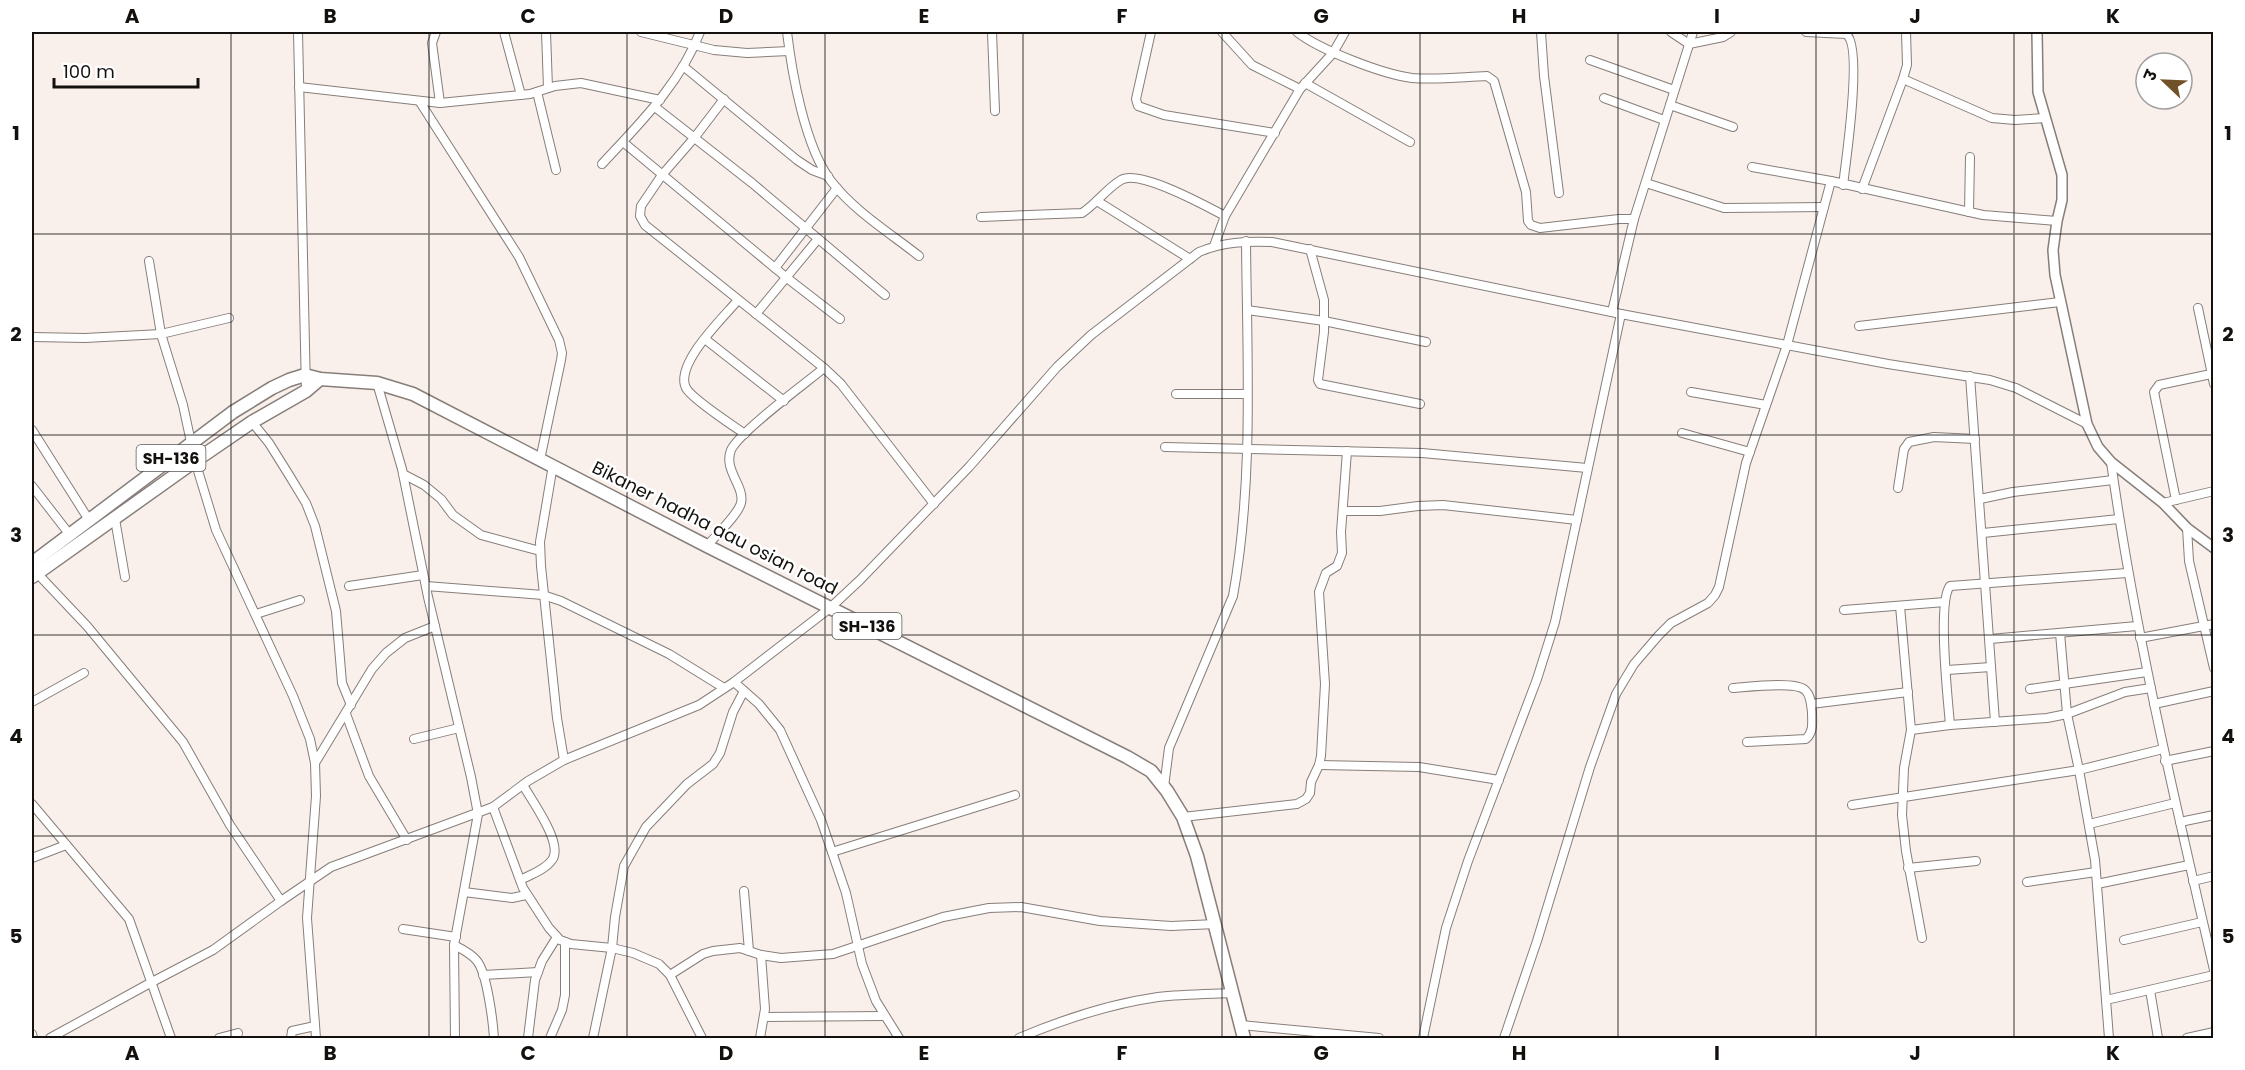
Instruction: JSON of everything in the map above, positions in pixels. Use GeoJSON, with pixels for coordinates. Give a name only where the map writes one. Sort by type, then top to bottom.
{"type":"FeatureCollection","features":[{"type":"Feature","properties":{"kind":"main road","name":"Bikaner hadha aau osian road"},"geometry":{"type":"LineString","coordinates":[[305,375],[320,379],[376,383],[413,394],[1151,771],[1183,817],[1197,856],[1244,1038]]}},
{"type":"Feature","properties":{"kind":"main road","name":"SH-136"},"geometry":{"type":"LineString","coordinates":[[33,570],[70,535],[233,412],[272,388],[305,375]]}},
{"type":"Feature","properties":{"kind":"main road","name":"SH-136"},"geometry":{"type":"LineString","coordinates":[[33,570],[114,519],[252,422],[306,391],[320,379]]}},
{"type":"Feature","properties":{"kind":"street"},"geometry":{"type":"LineString","coordinates":[[298,32],[306,391]]}},
{"type":"Feature","properties":{"kind":"street"},"geometry":{"type":"LineString","coordinates":[[436,32],[432,43],[440,103]]}},
{"type":"Feature","properties":{"kind":"street"},"geometry":{"type":"LineString","coordinates":[[504,32],[521,95]]}},
{"type":"Feature","properties":{"kind":"street"},"geometry":{"type":"LineString","coordinates":[[546,32],[548,88]]}},
{"type":"Feature","properties":{"kind":"street"},"geometry":{"type":"LineString","coordinates":[[641,32],[714,50],[747,53],[789,51]]}},
{"type":"Feature","properties":{"kind":"street"},"geometry":{"type":"LineString","coordinates":[[602,164],[655,107],[695,46],[700,32]]}},
{"type":"Feature","properties":{"kind":"street"},"geometry":{"type":"LineString","coordinates":[[787,32],[799,101],[820,162],[828,176],[856,206],[919,256]]}},
{"type":"Feature","properties":{"kind":"street"},"geometry":{"type":"LineString","coordinates":[[992,32],[995,111]]}},
{"type":"Feature","properties":{"kind":"street"},"geometry":{"type":"LineString","coordinates":[[1151,32],[1136,99],[1138,106],[1164,116],[1275,133]]}},
{"type":"Feature","properties":{"kind":"street"},"geometry":{"type":"LineString","coordinates":[[1222,32],[1252,65],[1302,86],[1410,142]]}},
{"type":"Feature","properties":{"kind":"street"},"geometry":{"type":"LineString","coordinates":[[1297,32],[1333,53],[1396,75],[1413,78],[1487,76],[1492,78],[1526,192],[1528,222],[1531,225],[1540,228],[1634,219]]}},
{"type":"Feature","properties":{"kind":"street"},"geometry":{"type":"LineString","coordinates":[[1214,246],[1225,216],[1302,86],[1333,53],[1345,32]]}},
{"type":"Feature","properties":{"kind":"street"},"geometry":{"type":"LineString","coordinates":[[1541,32],[1544,76],[1559,193]]}},
{"type":"Feature","properties":{"kind":"street"},"geometry":{"type":"LineString","coordinates":[[1671,32],[1689,44],[1723,37],[1731,32]]}},
{"type":"Feature","properties":{"kind":"street"},"geometry":{"type":"LineString","coordinates":[[1612,312],[1634,219],[1693,32]]}},
{"type":"Feature","properties":{"kind":"street"},"geometry":{"type":"LineString","coordinates":[[1806,32],[1846,34],[1852,40],[1854,80],[1843,184]]}},
{"type":"Feature","properties":{"kind":"street"},"geometry":{"type":"LineString","coordinates":[[1862,189],[1903,80],[1907,65],[1906,32]]}},
{"type":"Feature","properties":{"kind":"street"},"geometry":{"type":"LineString","coordinates":[[2037,32],[2038,92],[2062,175],[2062,200],[2056,221],[2053,256],[2060,302],[2087,424],[2098,447],[2111,462],[2163,503],[2187,528],[2214,548]]}},
{"type":"Feature","properties":{"kind":"street"},"geometry":{"type":"LineString","coordinates":[[1590,60],[1674,90]]}},
{"type":"Feature","properties":{"kind":"street"},"geometry":{"type":"LineString","coordinates":[[683,66],[796,160],[828,176]]}},
{"type":"Feature","properties":{"kind":"street"},"geometry":{"type":"LineString","coordinates":[[1903,80],[1992,118],[2015,120],[2045,118]]}},
{"type":"Feature","properties":{"kind":"street"},"geometry":{"type":"LineString","coordinates":[[299,87],[440,103],[521,95],[568,84],[587,83],[660,100]]}},
{"type":"Feature","properties":{"kind":"street"},"geometry":{"type":"LineString","coordinates":[[537,92],[556,170]]}},
{"type":"Feature","properties":{"kind":"street"},"geometry":{"type":"LineString","coordinates":[[1604,98],[1664,120]]}},
{"type":"Feature","properties":{"kind":"street"},"geometry":{"type":"LineString","coordinates":[[724,99],[695,138],[662,175],[641,206],[640,216],[645,225],[841,384],[934,504]]}},
{"type":"Feature","properties":{"kind":"street"},"geometry":{"type":"LineString","coordinates":[[420,102],[519,257],[559,340],[561,360],[540,460]]}},
{"type":"Feature","properties":{"kind":"street"},"geometry":{"type":"LineString","coordinates":[[1670,105],[1733,127]]}},
{"type":"Feature","properties":{"kind":"street"},"geometry":{"type":"LineString","coordinates":[[655,107],[885,295]]}},
{"type":"Feature","properties":{"kind":"street"},"geometry":{"type":"LineString","coordinates":[[623,142],[840,319]]}},
{"type":"Feature","properties":{"kind":"street"},"geometry":{"type":"LineString","coordinates":[[1969,212],[1970,158]]}},
{"type":"Feature","properties":{"kind":"street"},"geometry":{"type":"LineString","coordinates":[[1752,167],[1831,181],[1969,212],[2056,221]]}},
{"type":"Feature","properties":{"kind":"street"},"geometry":{"type":"LineString","coordinates":[[981,217],[1082,213],[1121,180],[1131,176],[1185,196],[1225,216]]}},
{"type":"Feature","properties":{"kind":"street"},"geometry":{"type":"LineString","coordinates":[[1504,1038],[1537,941],[1590,767],[1616,694],[1634,664],[1665,629],[1671,623],[1708,603],[1715,596],[1719,587],[1750,452],[1787,345],[1831,181]]}},
{"type":"Feature","properties":{"kind":"street"},"geometry":{"type":"LineString","coordinates":[[1646,183],[1724,208],[1824,207]]}},
{"type":"Feature","properties":{"kind":"street"},"geometry":{"type":"LineString","coordinates":[[775,268],[837,188]]}},
{"type":"Feature","properties":{"kind":"street"},"geometry":{"type":"LineString","coordinates":[[1097,201],[1190,259]]}},
{"type":"Feature","properties":{"kind":"street"},"geometry":{"type":"LineString","coordinates":[[756,314],[818,239]]}},
{"type":"Feature","properties":{"kind":"street"},"geometry":{"type":"LineString","coordinates":[[1164,787],[1169,748],[1233,596],[1242,530],[1247,449],[1246,241]]}},
{"type":"Feature","properties":{"kind":"street"},"geometry":{"type":"LineString","coordinates":[[50,1038],[213,950],[281,900],[346,861],[478,814],[493,807],[564,760],[699,705],[734,682],[830,608],[861,580],[969,467],[1057,366],[1091,335],[1199,252],[1214,246],[1246,241],[1272,242],[1621,314],[1888,364],[1970,376],[2016,388],[2046,401],[2087,424]]}},
{"type":"Feature","properties":{"kind":"street"},"geometry":{"type":"LineString","coordinates":[[1310,249],[1324,300],[1318,380],[1320,384],[1420,404]]}},
{"type":"Feature","properties":{"kind":"street"},"geometry":{"type":"LineString","coordinates":[[149,261],[161,334],[183,405],[190,443],[216,530],[293,696],[310,740],[315,763],[316,796],[307,918],[316,1038]]}},
{"type":"Feature","properties":{"kind":"street"},"geometry":{"type":"LineString","coordinates":[[738,300],[693,353],[686,366],[684,383],[687,390],[745,434]]}},
{"type":"Feature","properties":{"kind":"street"},"geometry":{"type":"LineString","coordinates":[[1859,326],[2060,302]]}},
{"type":"Feature","properties":{"kind":"street"},"geometry":{"type":"LineString","coordinates":[[2198,308],[2214,384]]}},
{"type":"Feature","properties":{"kind":"street"},"geometry":{"type":"LineString","coordinates":[[1246,310],[1324,321],[1426,342]]}},
{"type":"Feature","properties":{"kind":"street"},"geometry":{"type":"LineString","coordinates":[[1423,1038],[1446,928],[1468,861],[1538,679],[1555,622],[1621,314]]}},
{"type":"Feature","properties":{"kind":"street"},"geometry":{"type":"LineString","coordinates":[[32,338],[161,334],[229,318]]}},
{"type":"Feature","properties":{"kind":"street"},"geometry":{"type":"LineString","coordinates":[[705,339],[784,401]]}},
{"type":"Feature","properties":{"kind":"street"},"geometry":{"type":"LineString","coordinates":[[707,546],[741,504],[741,494],[731,471],[729,456],[732,448],[745,434],[824,368]]}},
{"type":"Feature","properties":{"kind":"street"},"geometry":{"type":"LineString","coordinates":[[2176,500],[2154,392],[2159,386],[2211,374]]}},
{"type":"Feature","properties":{"kind":"street"},"geometry":{"type":"LineString","coordinates":[[1970,376],[1995,722]]}},
{"type":"Feature","properties":{"kind":"street"},"geometry":{"type":"LineString","coordinates":[[376,383],[403,474],[423,575],[478,814],[455,941],[455,1038]]}},
{"type":"Feature","properties":{"kind":"street"},"geometry":{"type":"LineString","coordinates":[[1691,392],[1766,405]]}},
{"type":"Feature","properties":{"kind":"street"},"geometry":{"type":"LineString","coordinates":[[1176,394],[1247,394]]}},
{"type":"Feature","properties":{"kind":"street"},"geometry":{"type":"LineString","coordinates":[[252,422],[269,442],[306,503],[315,526],[336,611],[342,683],[351,705]]}},
{"type":"Feature","properties":{"kind":"street"},"geometry":{"type":"LineString","coordinates":[[32,430],[89,520]]}},
{"type":"Feature","properties":{"kind":"street"},"geometry":{"type":"LineString","coordinates":[[1682,433],[1750,452]]}},
{"type":"Feature","properties":{"kind":"street"},"geometry":{"type":"LineString","coordinates":[[1898,489],[1904,449],[1909,442],[1934,437],[1975,440]]}},
{"type":"Feature","properties":{"kind":"street"},"geometry":{"type":"LineString","coordinates":[[1165,447],[1435,454],[1587,468]]}},
{"type":"Feature","properties":{"kind":"street"},"geometry":{"type":"LineString","coordinates":[[1183,817],[1297,804],[1306,799],[1310,793],[1313,774],[1319,765],[1325,684],[1319,592],[1326,573],[1341,560],[1347,451]]}},
{"type":"Feature","properties":{"kind":"street"},"geometry":{"type":"LineString","coordinates":[[2111,462],[2137,626],[2202,922],[2210,941],[2214,970]]}},
{"type":"Feature","properties":{"kind":"street"},"geometry":{"type":"LineString","coordinates":[[553,465],[540,551],[543,595],[564,760]]}},
{"type":"Feature","properties":{"kind":"street"},"geometry":{"type":"LineString","coordinates":[[403,474],[424,484],[453,514],[481,535],[540,551]]}},
{"type":"Feature","properties":{"kind":"street"},"geometry":{"type":"LineString","coordinates":[[1980,499],[2013,492],[2113,480]]}},
{"type":"Feature","properties":{"kind":"street"},"geometry":{"type":"LineString","coordinates":[[32,486],[70,535]]}},
{"type":"Feature","properties":{"kind":"street"},"geometry":{"type":"LineString","coordinates":[[2163,503],[2214,491]]}},
{"type":"Feature","properties":{"kind":"street"},"geometry":{"type":"LineString","coordinates":[[1343,511],[1380,511],[1443,505],[1577,520]]}},
{"type":"Feature","properties":{"kind":"street"},"geometry":{"type":"LineString","coordinates":[[114,519],[124,577]]}},
{"type":"Feature","properties":{"kind":"street"},"geometry":{"type":"LineString","coordinates":[[1983,533],[2119,519]]}},
{"type":"Feature","properties":{"kind":"street"},"geometry":{"type":"LineString","coordinates":[[2187,528],[2189,561],[2214,668]]}},
{"type":"Feature","properties":{"kind":"street"},"geometry":{"type":"LineString","coordinates":[[33,570],[87,626],[183,742],[230,825],[281,900]]}},
{"type":"Feature","properties":{"kind":"street"},"geometry":{"type":"LineString","coordinates":[[1950,725],[1945,596],[1950,586],[2127,573]]}},
{"type":"Feature","properties":{"kind":"street"},"geometry":{"type":"LineString","coordinates":[[349,586],[423,575]]}},
{"type":"Feature","properties":{"kind":"street"},"geometry":{"type":"LineString","coordinates":[[426,586],[543,595],[561,601],[669,654],[724,688]]}},
{"type":"Feature","properties":{"kind":"street"},"geometry":{"type":"LineString","coordinates":[[256,614],[300,600]]}},
{"type":"Feature","properties":{"kind":"street"},"geometry":{"type":"LineString","coordinates":[[1844,610],[1945,602]]}},
{"type":"Feature","properties":{"kind":"street"},"geometry":{"type":"LineString","coordinates":[[1900,606],[1911,730],[1904,768],[1902,798],[1908,868],[1922,938]]}},
{"type":"Feature","properties":{"kind":"street"},"geometry":{"type":"LineString","coordinates":[[2140,638],[2214,624]]}},
{"type":"Feature","properties":{"kind":"street"},"geometry":{"type":"LineString","coordinates":[[315,763],[372,669],[386,653],[405,638],[435,626]]}},
{"type":"Feature","properties":{"kind":"street"},"geometry":{"type":"LineString","coordinates":[[1990,639],[2137,626]]}},
{"type":"Feature","properties":{"kind":"street"},"geometry":{"type":"LineString","coordinates":[[2060,633],[2067,714],[2096,872],[2109,1038]]}},
{"type":"Feature","properties":{"kind":"street"},"geometry":{"type":"LineString","coordinates":[[1947,670],[1991,666]]}},
{"type":"Feature","properties":{"kind":"street"},"geometry":{"type":"LineString","coordinates":[[2030,689],[2147,672]]}},
{"type":"Feature","properties":{"kind":"street"},"geometry":{"type":"LineString","coordinates":[[32,702],[84,673]]}},
{"type":"Feature","properties":{"kind":"street"},"geometry":{"type":"LineString","coordinates":[[734,682],[759,705],[780,730],[832,852],[846,893],[862,964],[884,1016],[899,1038]]}},
{"type":"Feature","properties":{"kind":"street"},"geometry":{"type":"LineString","coordinates":[[1733,688],[1792,686],[1803,688],[1808,693],[1811,704],[1813,728],[1806,739],[1747,742]]}},
{"type":"Feature","properties":{"kind":"street"},"geometry":{"type":"LineString","coordinates":[[1911,730],[1950,725],[2030,721],[2067,714],[2116,695],[2151,688]]}},
{"type":"Feature","properties":{"kind":"street"},"geometry":{"type":"LineString","coordinates":[[2154,704],[2214,690]]}},
{"type":"Feature","properties":{"kind":"street"},"geometry":{"type":"LineString","coordinates":[[593,1038],[612,948],[620,879],[624,866],[633,846],[646,827],[687,784],[713,764],[720,753],[733,712],[744,691]]}},
{"type":"Feature","properties":{"kind":"street"},"geometry":{"type":"LineString","coordinates":[[1811,704],[1908,692]]}},
{"type":"Feature","properties":{"kind":"street"},"geometry":{"type":"LineString","coordinates":[[346,714],[369,776],[407,840]]}},
{"type":"Feature","properties":{"kind":"street"},"geometry":{"type":"LineString","coordinates":[[414,739],[459,728]]}},
{"type":"Feature","properties":{"kind":"street"},"geometry":{"type":"LineString","coordinates":[[1852,805],[2079,770],[2163,749]]}},
{"type":"Feature","properties":{"kind":"street"},"geometry":{"type":"LineString","coordinates":[[2165,761],[2214,751]]}},
{"type":"Feature","properties":{"kind":"street"},"geometry":{"type":"LineString","coordinates":[[1319,765],[1419,767],[1499,780]]}},
{"type":"Feature","properties":{"kind":"street"},"geometry":{"type":"LineString","coordinates":[[520,880],[546,866],[553,859],[555,851],[549,832],[523,785]]}},
{"type":"Feature","properties":{"kind":"street"},"geometry":{"type":"LineString","coordinates":[[832,852],[1015,795]]}},
{"type":"Feature","properties":{"kind":"street"},"geometry":{"type":"LineString","coordinates":[[2089,824],[2175,803]]}},
{"type":"Feature","properties":{"kind":"street"},"geometry":{"type":"LineString","coordinates":[[32,804],[129,919],[171,1038]]}},
{"type":"Feature","properties":{"kind":"street"},"geometry":{"type":"LineString","coordinates":[[493,807],[526,895],[549,928],[561,940],[612,948],[659,964],[670,975],[702,1038]]}},
{"type":"Feature","properties":{"kind":"street"},"geometry":{"type":"LineString","coordinates":[[2180,822],[2214,814]]}},
{"type":"Feature","properties":{"kind":"street"},"geometry":{"type":"LineString","coordinates":[[32,858],[66,845]]}},
{"type":"Feature","properties":{"kind":"street"},"geometry":{"type":"LineString","coordinates":[[1908,868],[1976,861]]}},
{"type":"Feature","properties":{"kind":"street"},"geometry":{"type":"LineString","coordinates":[[2097,884],[2189,865]]}},
{"type":"Feature","properties":{"kind":"street"},"geometry":{"type":"LineString","coordinates":[[2027,882],[2096,872]]}},
{"type":"Feature","properties":{"kind":"street"},"geometry":{"type":"LineString","coordinates":[[2193,881],[2214,876]]}},
{"type":"Feature","properties":{"kind":"street"},"geometry":{"type":"LineString","coordinates":[[744,891],[749,951]]}},
{"type":"Feature","properties":{"kind":"street"},"geometry":{"type":"LineString","coordinates":[[464,892],[512,898],[526,895]]}},
{"type":"Feature","properties":{"kind":"street"},"geometry":{"type":"LineString","coordinates":[[670,975],[703,954],[728,948],[740,948],[761,955],[782,958],[833,954],[943,916],[989,908],[1021,907],[1100,921],[1142,924],[1171,926],[1216,924]]}},
{"type":"Feature","properties":{"kind":"street"},"geometry":{"type":"LineString","coordinates":[[2124,940],[2202,922]]}},
{"type":"Feature","properties":{"kind":"street"},"geometry":{"type":"LineString","coordinates":[[402,929],[455,941],[477,961],[491,1006],[494,1038]]}},
{"type":"Feature","properties":{"kind":"street"},"geometry":{"type":"LineString","coordinates":[[528,1038],[531,1005],[538,972],[542,961],[561,940]]}},
{"type":"Feature","properties":{"kind":"street"},"geometry":{"type":"LineString","coordinates":[[550,1038],[562,1010],[564,995],[561,940]]}},
{"type":"Feature","properties":{"kind":"street"},"geometry":{"type":"LineString","coordinates":[[760,1038],[764,1017],[761,955]]}},
{"type":"Feature","properties":{"kind":"street"},"geometry":{"type":"LineString","coordinates":[[483,975],[538,972]]}},
{"type":"Feature","properties":{"kind":"street"},"geometry":{"type":"LineString","coordinates":[[2106,1000],[2214,975]]}},
{"type":"Feature","properties":{"kind":"street"},"geometry":{"type":"LineString","coordinates":[[2150,990],[2158,1038]]}},
{"type":"Feature","properties":{"kind":"street"},"geometry":{"type":"LineString","coordinates":[[1019,1038],[1108,1006],[1159,997],[1233,993]]}},
{"type":"Feature","properties":{"kind":"street"},"geometry":{"type":"LineString","coordinates":[[764,1017],[884,1016]]}},
{"type":"Feature","properties":{"kind":"street"},"geometry":{"type":"LineString","coordinates":[[1240,1025],[1378,1038]]}},
{"type":"Feature","properties":{"kind":"street"},"geometry":{"type":"LineString","coordinates":[[291,1038],[292,1031],[315,1026]]}},
{"type":"Feature","properties":{"kind":"street"},"geometry":{"type":"LineString","coordinates":[[2187,1038],[2214,1032]]}},
{"type":"Feature","properties":{"kind":"street"},"geometry":{"type":"LineString","coordinates":[[219,1038],[238,1033]]}},
{"type":"Feature","properties":{"kind":"street"},"geometry":{"type":"LineString","coordinates":[[32,1034],[33,1038]]}}]}
